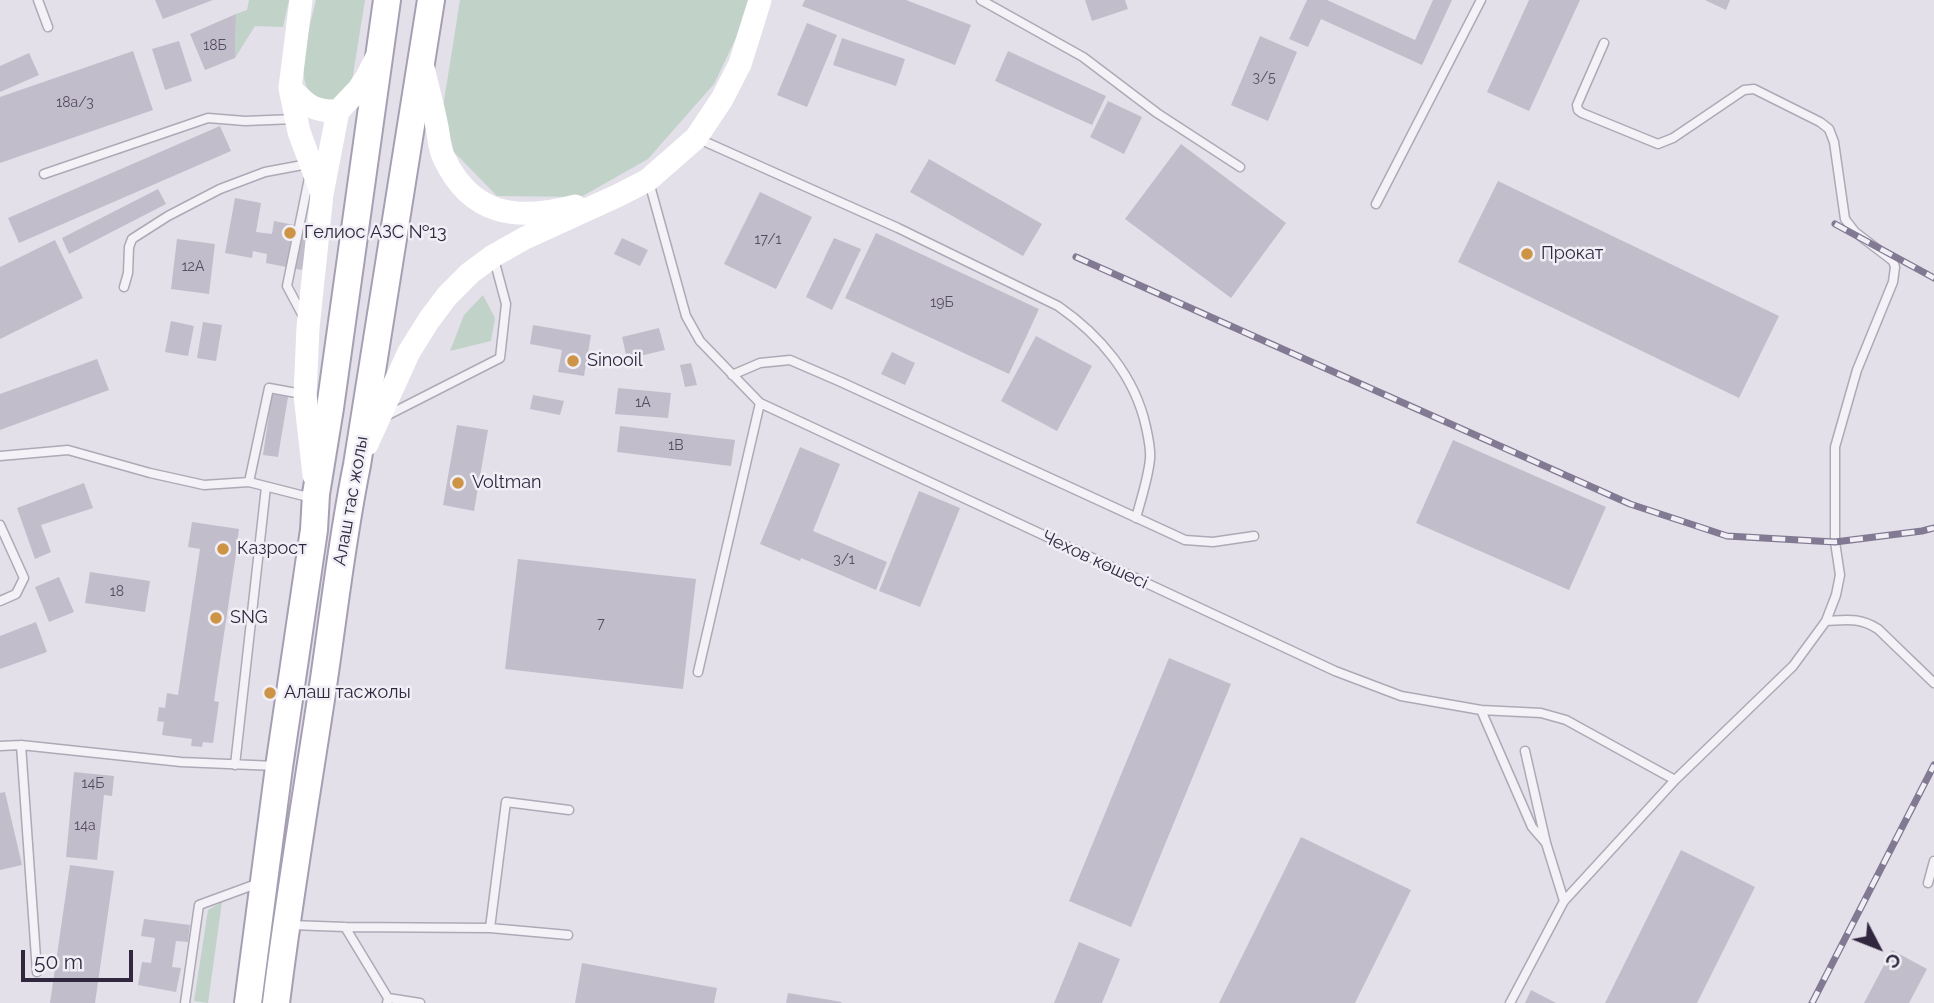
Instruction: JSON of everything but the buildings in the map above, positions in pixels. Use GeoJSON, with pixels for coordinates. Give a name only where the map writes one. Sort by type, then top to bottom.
{"type":"FeatureCollection","features":[{"type":"Feature","properties":{"kind":"main road"},"geometry":{"type":"LineString","coordinates":[[301,0],[290,88],[295,119],[322,194]]}},
{"type":"Feature","properties":{"kind":"main road","name":"Алаш тас жолы"},"geometry":{"type":"LineString","coordinates":[[248,1003],[314,530],[315,496],[330,408],[387,0]]}},
{"type":"Feature","properties":{"kind":"main road","name":"Алаш тас жолы"},"geometry":{"type":"LineString","coordinates":[[276,1003],[285,924],[346,519],[357,465],[431,0]]}},
{"type":"Feature","properties":{"kind":"main road"},"geometry":{"type":"LineString","coordinates":[[357,465],[409,352],[447,296],[470,273],[493,256],[648,180],[696,138],[722,99],[740,64],[760,0]]}},
{"type":"Feature","properties":{"kind":"main road"},"geometry":{"type":"LineString","coordinates":[[315,496],[305,395],[322,194],[338,111],[368,77],[381,47]]}},
{"type":"Feature","properties":{"kind":"main road"},"geometry":{"type":"LineString","coordinates":[[421,59],[442,156],[472,197],[510,213],[533,215],[619,195]]}},
{"type":"Feature","properties":{"kind":"main road"},"geometry":{"type":"LineString","coordinates":[[290,88],[308,105],[322,111],[338,111]]}},
{"type":"Feature","properties":{"kind":"main road"},"geometry":{"type":"LineString","coordinates":[[330,408],[341,429],[343,442],[333,501],[340,517],[346,519]]}},
{"type":"Feature","properties":{"kind":"main road"},"geometry":{"type":"LineString","coordinates":[[314,530],[327,535],[330,541],[314,656],[315,673],[323,684]]}},
{"type":"Feature","properties":{"kind":"lane"},"geometry":{"type":"LineString","coordinates":[[38,0],[48,27]]}},
{"type":"Feature","properties":{"kind":"lane"},"geometry":{"type":"LineString","coordinates":[[981,0],[1083,57],[1157,113],[1240,167]]}},
{"type":"Feature","properties":{"kind":"lane"},"geometry":{"type":"LineString","coordinates":[[1376,204],[1480,0]]}},
{"type":"Feature","properties":{"kind":"lane"},"geometry":{"type":"LineString","coordinates":[[1510,1003],[1564,901],[1675,780],[1793,666],[1826,621],[1840,575],[1835,541],[1835,447],[1857,370],[1893,282],[1895,267],[1892,261],[1855,232],[1845,219],[1834,142],[1829,129],[1820,122],[1748,88],[1673,138],[1658,144],[1578,110],[1577,105],[1604,44]]}},
{"type":"Feature","properties":{"kind":"lane"},"geometry":{"type":"LineString","coordinates":[[44,174],[208,118],[245,121],[295,119]]}},
{"type":"Feature","properties":{"kind":"lane"},"geometry":{"type":"LineString","coordinates":[[696,138],[898,228],[1058,306],[1079,321],[1103,345],[1131,383],[1143,413],[1150,460],[1136,518]]}},
{"type":"Feature","properties":{"kind":"lane"},"geometry":{"type":"LineString","coordinates":[[124,287],[132,239],[168,216],[220,189],[265,172],[312,164],[287,286],[309,328]]}},
{"type":"Feature","properties":{"kind":"lane","name":"Чехов көшесі"},"geometry":{"type":"LineString","coordinates":[[648,180],[686,316],[700,341],[760,403],[1335,671],[1401,696],[1481,710],[1541,713],[1566,720],[1675,780]]}},
{"type":"Feature","properties":{"kind":"lane"},"geometry":{"type":"LineString","coordinates":[[377,420],[500,358],[506,304],[493,256]]}},
{"type":"Feature","properties":{"kind":"lane"},"geometry":{"type":"LineString","coordinates":[[732,375],[760,363],[789,360],[1185,540],[1213,542],[1255,536]]}},
{"type":"Feature","properties":{"kind":"lane"},"geometry":{"type":"LineString","coordinates":[[249,482],[269,388],[305,395]]}},
{"type":"Feature","properties":{"kind":"lane"},"geometry":{"type":"LineString","coordinates":[[698,672],[760,403]]}},
{"type":"Feature","properties":{"kind":"lane"},"geometry":{"type":"LineString","coordinates":[[0,456],[68,450],[204,485],[249,482],[315,496]]}},
{"type":"Feature","properties":{"kind":"lane"},"geometry":{"type":"LineString","coordinates":[[235,765],[266,487]]}},
{"type":"Feature","properties":{"kind":"lane"},"geometry":{"type":"LineString","coordinates":[[0,525],[24,578],[16,594],[0,601]]}},
{"type":"Feature","properties":{"kind":"lane"},"geometry":{"type":"LineString","coordinates":[[1826,621],[1859,620],[1868,623],[1878,629],[1934,683]]}},
{"type":"Feature","properties":{"kind":"lane"},"geometry":{"type":"LineString","coordinates":[[1481,710],[1532,827],[1546,843]]}},
{"type":"Feature","properties":{"kind":"lane"},"geometry":{"type":"LineString","coordinates":[[21,745],[37,972]]}},
{"type":"Feature","properties":{"kind":"lane"},"geometry":{"type":"LineString","coordinates":[[0,746],[21,745],[181,762],[279,766]]}},
{"type":"Feature","properties":{"kind":"lane"},"geometry":{"type":"LineString","coordinates":[[1525,751],[1546,843],[1564,901]]}},
{"type":"Feature","properties":{"kind":"lane"},"geometry":{"type":"LineString","coordinates":[[490,928],[506,802],[569,810]]}},
{"type":"Feature","properties":{"kind":"lane"},"geometry":{"type":"LineString","coordinates":[[1928,883],[1934,861]]}},
{"type":"Feature","properties":{"kind":"lane"},"geometry":{"type":"LineString","coordinates":[[185,1003],[199,905],[265,881]]}},
{"type":"Feature","properties":{"kind":"lane"},"geometry":{"type":"LineString","coordinates":[[285,924],[490,928],[568,935]]}},
{"type":"Feature","properties":{"kind":"lane"},"geometry":{"type":"LineString","coordinates":[[345,927],[388,1001],[420,1003]]}},
{"type":"Feature","properties":{"kind":"shaded area"},"geometry":{"type":"Polygon","coordinates":[[[249,0],[289,0],[283,27],[255,26],[235,58],[236,14],[247,10],[249,0]]]}},
{"type":"Feature","properties":{"kind":"shaded area"},"geometry":{"type":"Polygon","coordinates":[[[316,0],[365,0],[352,81],[340,98],[327,102],[308,89],[303,70],[316,0]]]}},
{"type":"Feature","properties":{"kind":"shaded area"},"geometry":{"type":"Polygon","coordinates":[[[460,0],[749,0],[747,15],[714,84],[648,159],[581,197],[497,196],[454,152],[443,107],[460,0]]]}},
{"type":"Feature","properties":{"kind":"shaded area"},"geometry":{"type":"Polygon","coordinates":[[[483,295],[495,318],[491,341],[450,351],[464,315],[483,295]]]}},
{"type":"Feature","properties":{"kind":"shaded area"},"geometry":{"type":"Polygon","coordinates":[[[222,902],[208,1003],[194,1001],[208,910],[222,902]]]}},
{"type":"Feature","properties":{"kind":"railway"},"geometry":{"type":"LineString","coordinates":[[1835,224],[1934,278]]}},
{"type":"Feature","properties":{"kind":"railway"},"geometry":{"type":"LineString","coordinates":[[1076,257],[1630,504],[1727,536],[1835,542],[1934,528]]}},
{"type":"Feature","properties":{"kind":"railway"},"geometry":{"type":"LineString","coordinates":[[1812,1003],[1934,765]]}},
{"type":"Feature","properties":{"kind":"place","name":"Гелиос АЗС №13"},"geometry":{"type":"Point","coordinates":[290,233]}},
{"type":"Feature","properties":{"kind":"place","name":"Прокат"},"geometry":{"type":"Point","coordinates":[1527,254]}},
{"type":"Feature","properties":{"kind":"place","name":"Sinooil"},"geometry":{"type":"Point","coordinates":[573,361]}},
{"type":"Feature","properties":{"kind":"place","name":"Voltman"},"geometry":{"type":"Point","coordinates":[458,483]}},
{"type":"Feature","properties":{"kind":"place","name":"Казрост"},"geometry":{"type":"Point","coordinates":[223,549]}},
{"type":"Feature","properties":{"kind":"place","name":"SNG"},"geometry":{"type":"Point","coordinates":[216,618]}},
{"type":"Feature","properties":{"kind":"place","name":"Алаш тасжолы"},"geometry":{"type":"Point","coordinates":[270,693]}}]}
